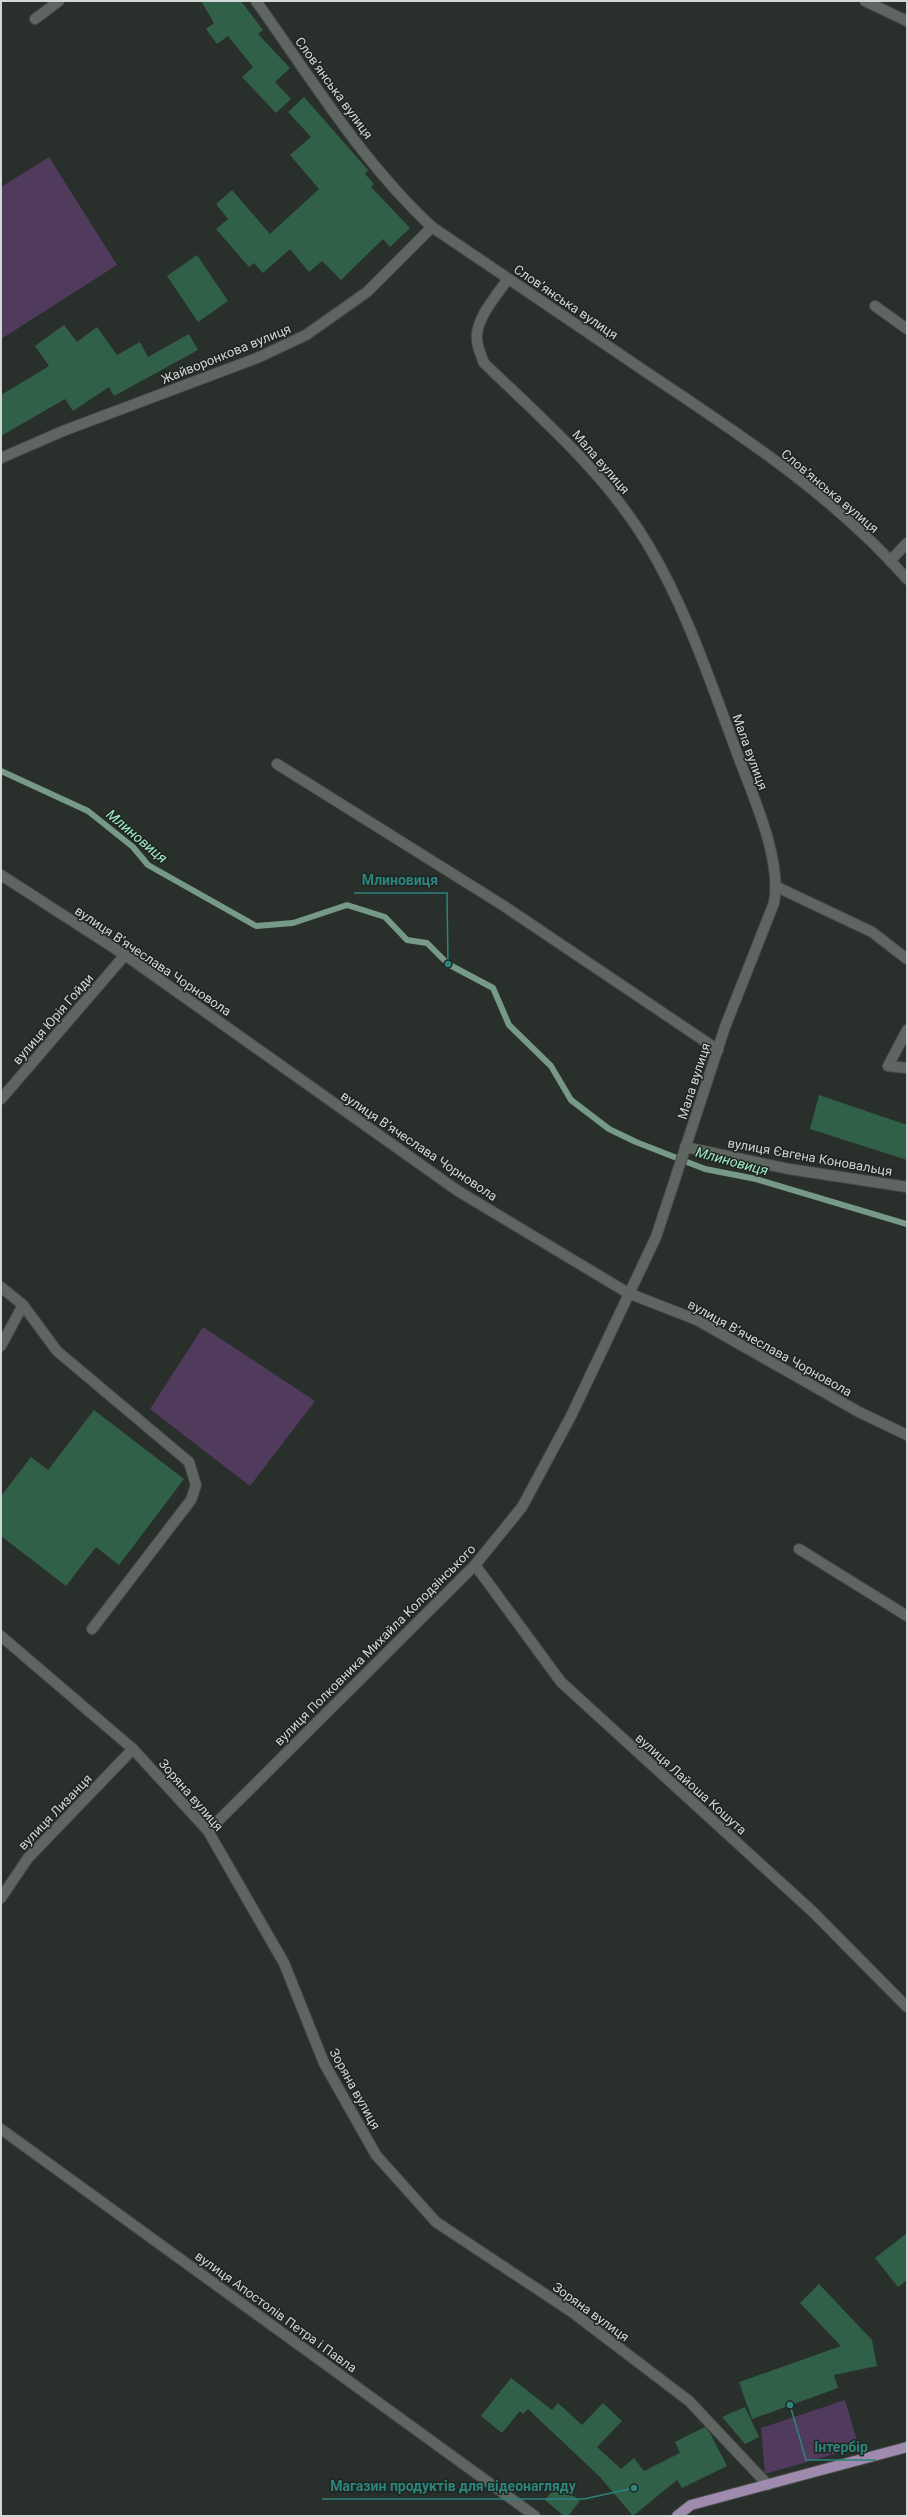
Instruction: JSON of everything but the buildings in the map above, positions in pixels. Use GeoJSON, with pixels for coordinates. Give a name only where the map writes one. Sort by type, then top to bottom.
{"type":"FeatureCollection","features":[{"type":"Feature","properties":{"kind":"main road"},"geometry":{"type":"LineString","coordinates":[[677,2516],[691,2505],[907,2447]]}},
{"type":"Feature","properties":{"kind":"street"},"geometry":{"type":"LineString","coordinates":[[35,19],[59,1]]}},
{"type":"Feature","properties":{"kind":"street","name":"Словʼянська вулиця"},"geometry":{"type":"LineString","coordinates":[[256,1],[373,164],[405,203],[432,227],[747,439],[830,505],[907,579]]}},
{"type":"Feature","properties":{"kind":"street"},"geometry":{"type":"LineString","coordinates":[[865,1],[907,21]]}},
{"type":"Feature","properties":{"kind":"street","name":"Жайворонкова вулиця"},"geometry":{"type":"LineString","coordinates":[[1,458],[63,432],[257,358],[306,335],[367,292],[432,227]]}},
{"type":"Feature","properties":{"kind":"street","name":"Мала вулиця"},"geometry":{"type":"LineString","coordinates":[[508,279],[480,322],[476,337],[484,363],[581,456],[626,511],[647,543],[693,636],[751,790],[776,868],[777,887],[774,903],[718,1050],[656,1236],[628,1293]]}},
{"type":"Feature","properties":{"kind":"street"},"geometry":{"type":"LineString","coordinates":[[875,306],[907,329]]}},
{"type":"Feature","properties":{"kind":"street"},"geometry":{"type":"LineString","coordinates":[[890,561],[907,543]]}},
{"type":"Feature","properties":{"kind":"street"},"geometry":{"type":"LineString","coordinates":[[277,764],[504,906],[718,1050]]}},
{"type":"Feature","properties":{"kind":"street","name":"вулиця Вʼячеслава Чорновола"},"geometry":{"type":"LineString","coordinates":[[1,875],[125,955],[458,1191],[628,1293],[697,1320],[859,1412],[907,1435]]}},
{"type":"Feature","properties":{"kind":"street"},"geometry":{"type":"LineString","coordinates":[[777,887],[872,932],[907,959]]}},
{"type":"Feature","properties":{"kind":"street","name":"вулиця Юрія Гойди"},"geometry":{"type":"LineString","coordinates":[[1,1099],[125,955]]}},
{"type":"Feature","properties":{"kind":"street"},"geometry":{"type":"LineString","coordinates":[[907,1030],[888,1066],[907,1068]]}},
{"type":"Feature","properties":{"kind":"street","name":"вулиця Євгена Коновальця"},"geometry":{"type":"LineString","coordinates":[[686,1147],[790,1169],[907,1187]]}},
{"type":"Feature","properties":{"kind":"street"},"geometry":{"type":"LineString","coordinates":[[1,1287],[22,1305],[56,1351],[190,1462],[196,1486],[191,1500],[92,1629]]}},
{"type":"Feature","properties":{"kind":"street","name":"вулиця Полковника Михайла Колодзінського"},"geometry":{"type":"LineString","coordinates":[[208,1831],[476,1565],[522,1507],[571,1416],[628,1293]]}},
{"type":"Feature","properties":{"kind":"street"},"geometry":{"type":"LineString","coordinates":[[1,1346],[22,1305]]}},
{"type":"Feature","properties":{"kind":"street"},"geometry":{"type":"LineString","coordinates":[[799,1550],[907,1616]]}},
{"type":"Feature","properties":{"kind":"street","name":"вулиця Лайоша Кошута"},"geometry":{"type":"LineString","coordinates":[[476,1565],[561,1682],[813,1912],[907,2007]]}},
{"type":"Feature","properties":{"kind":"street","name":"Зоряна вулиця"},"geometry":{"type":"LineString","coordinates":[[1,1636],[133,1749],[208,1831],[284,1963],[324,2063],[376,2155],[436,2222],[572,2312],[689,2401],[768,2485]]}},
{"type":"Feature","properties":{"kind":"street","name":"вулиця Лизанця"},"geometry":{"type":"LineString","coordinates":[[1,1898],[28,1858],[133,1749]]}},
{"type":"Feature","properties":{"kind":"street","name":"вулиця Апостолів Петра і Павла"},"geometry":{"type":"LineString","coordinates":[[1,2129],[535,2516]]}},
{"type":"Feature","properties":{"kind":"shaded area"},"geometry":{"type":"Polygon","coordinates":[[[49,157],[117,265],[1,339],[1,187],[49,157]]]}},
{"type":"Feature","properties":{"kind":"shaded area"},"geometry":{"type":"Polygon","coordinates":[[[203,1327],[315,1401],[250,1486],[150,1409],[203,1327]]]}},
{"type":"Feature","properties":{"kind":"shaded area"},"geometry":{"type":"Polygon","coordinates":[[[845,2400],[859,2447],[765,2474],[761,2428],[845,2400]]]}},
{"type":"Feature","properties":{"kind":"waterway","name":"Млиновиця"},"geometry":{"type":"LineString","coordinates":[[1,771],[88,811],[133,847],[148,865],[256,926],[293,923],[347,905],[385,917],[407,940],[427,943],[448,964],[493,988],[509,1025],[551,1066],[571,1100],[609,1129],[636,1142],[705,1169],[756,1179],[907,1224]]}},
{"type":"Feature","properties":{"kind":"place","name":"Млиновиця"},"geometry":{"type":"Point","coordinates":[448,964]}},
{"type":"Feature","properties":{"kind":"place","name":"Інтербір"},"geometry":{"type":"Point","coordinates":[790,2405]}},
{"type":"Feature","properties":{"kind":"place","name":"Магазин продуктів для відеонагляду"},"geometry":{"type":"Point","coordinates":[634,2488]}}]}
